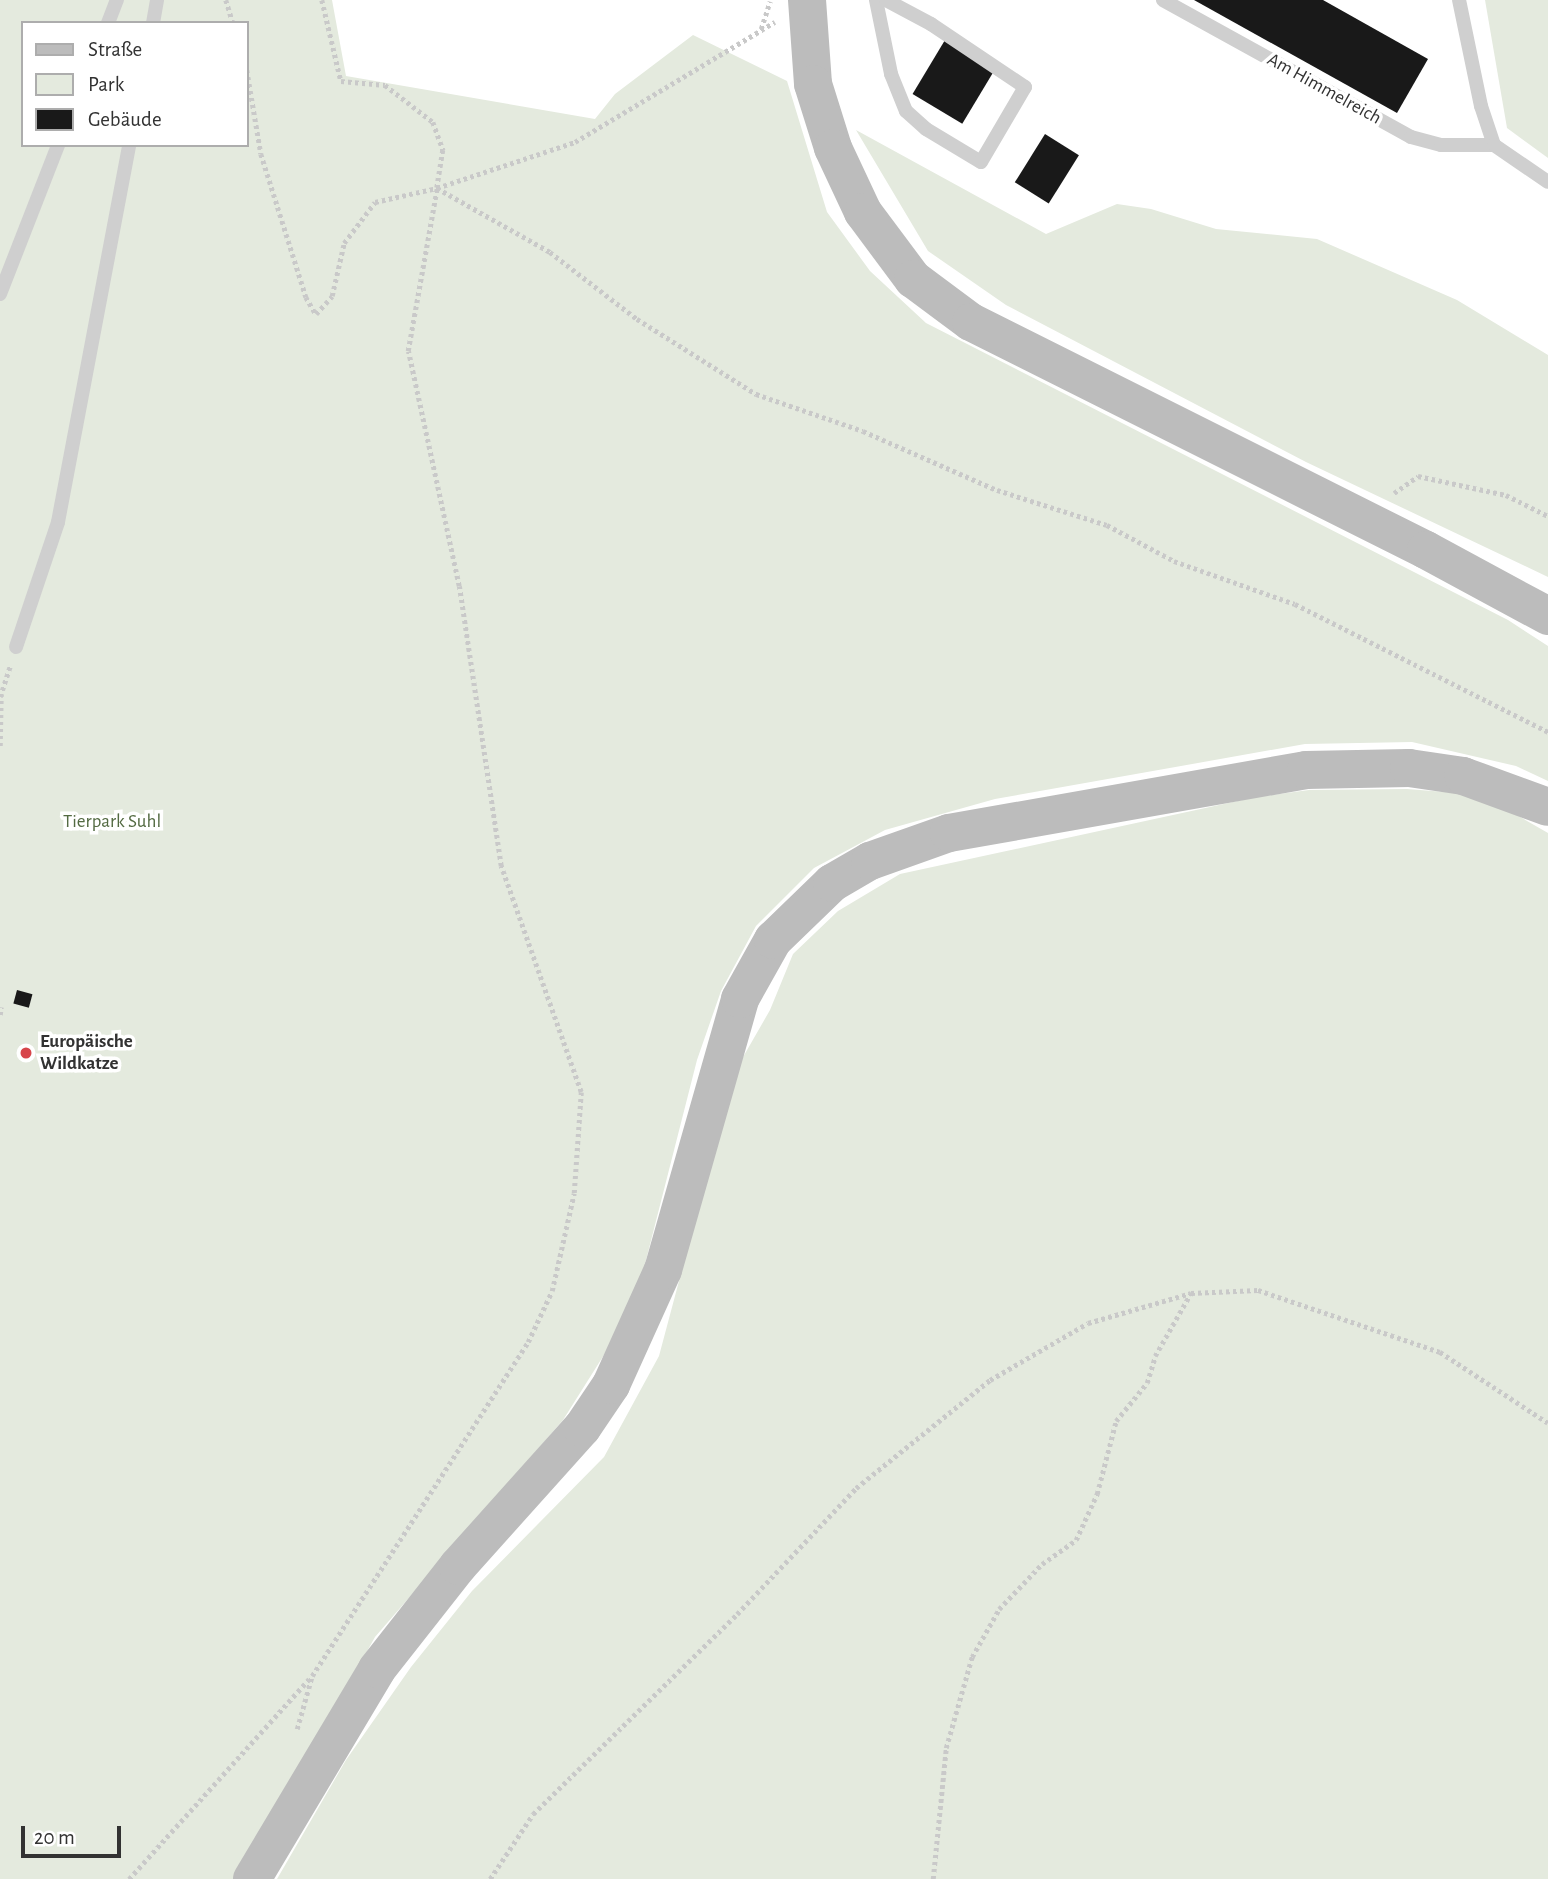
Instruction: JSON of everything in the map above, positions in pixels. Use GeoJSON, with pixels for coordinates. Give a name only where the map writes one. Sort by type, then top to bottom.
{"type":"FeatureCollection","features":[{"type":"Feature","properties":{"kind":"main road"},"geometry":{"type":"LineString","coordinates":[[794,1],[823,117],[869,222],[913,279],[941,301],[1004,340],[1360,517],[1548,616]]}},
{"type":"Feature","properties":{"kind":"main road"},"geometry":{"type":"LineString","coordinates":[[252,1879],[377,1669],[458,1566],[582,1428],[611,1385],[649,1309],[663,1270],[740,999],[774,940],[832,883],[870,861],[949,832],[1306,770],[1409,768],[1450,774],[1507,789],[1548,807]]}},
{"type":"Feature","properties":{"kind":"lane"},"geometry":{"type":"LineString","coordinates":[[109,21],[117,0]]}},
{"type":"Feature","properties":{"kind":"lane"},"geometry":{"type":"LineString","coordinates":[[153,21],[157,0]]}},
{"type":"Feature","properties":{"kind":"lane"},"geometry":{"type":"LineString","coordinates":[[876,0],[891,74],[906,111],[926,130],[981,162],[1025,87],[931,24],[886,0]]}},
{"type":"Feature","properties":{"kind":"lane","name":"Am Himmelreich"},"geometry":{"type":"LineString","coordinates":[[1163,0],[1410,137],[1441,145],[1494,145]]}},
{"type":"Feature","properties":{"kind":"lane"},"geometry":{"type":"LineString","coordinates":[[1459,0],[1481,106],[1494,145],[1548,182]]}},
{"type":"Feature","properties":{"kind":"lane"},"geometry":{"type":"LineString","coordinates":[[0,294],[57,147]]}},
{"type":"Feature","properties":{"kind":"lane"},"geometry":{"type":"LineString","coordinates":[[16,646],[58,522],[129,147]]}},
{"type":"Feature","properties":{"kind":"path"},"geometry":{"type":"LineString","coordinates":[[226,0],[232,21]]}},
{"type":"Feature","properties":{"kind":"path"},"geometry":{"type":"LineString","coordinates":[[129,1879],[312,1676],[528,1342],[552,1291],[574,1193],[580,1092],[501,866],[459,586],[408,351],[443,150],[433,122],[385,85],[341,81],[322,0]]}},
{"type":"Feature","properties":{"kind":"path"},"geometry":{"type":"LineString","coordinates":[[760,30],[794,1]]}},
{"type":"Feature","properties":{"kind":"path"},"geometry":{"type":"LineString","coordinates":[[248,76],[261,154],[306,297],[316,314],[332,296],[344,243],[375,202],[437,188],[575,142],[760,30],[794,1]]}},
{"type":"Feature","properties":{"kind":"path"},"geometry":{"type":"LineString","coordinates":[[437,188],[550,251],[637,319],[756,394],[863,431],[997,490],[1107,525],[1174,561],[1295,604],[1548,732]]}},
{"type":"Feature","properties":{"kind":"path"},"geometry":{"type":"LineString","coordinates":[[1360,517],[1418,476],[1506,495],[1548,516]]}},
{"type":"Feature","properties":{"kind":"path"},"geometry":{"type":"LineString","coordinates":[[0,746],[1,694]]}},
{"type":"Feature","properties":{"kind":"path"},"geometry":{"type":"LineString","coordinates":[[0,1015],[1,1007]]}},
{"type":"Feature","properties":{"kind":"path"},"geometry":{"type":"LineString","coordinates":[[490,1879],[533,1814],[737,1614],[856,1488],[990,1380],[1077,1329],[1191,1293],[1258,1290],[1440,1352],[1548,1423]]}},
{"type":"Feature","properties":{"kind":"path"},"geometry":{"type":"LineString","coordinates":[[933,1879],[946,1748],[972,1657],[999,1609],[1042,1564],[1076,1540],[1097,1494],[1116,1421],[1147,1383],[1155,1356],[1191,1293]]}},
{"type":"Feature","properties":{"kind":"path"},"geometry":{"type":"LineString","coordinates":[[293,1740],[312,1676]]}},
{"type":"Feature","properties":{"kind":"green space","name":"Tierpark Suhl"},"geometry":{"type":"Polygon","coordinates":[[[0,0],[332,0],[346,76],[595,119],[615,94],[693,35],[787,81],[827,212],[870,271],[926,323],[1508,620],[1548,646],[1548,781],[1516,766],[1412,742],[1305,744],[995,799],[885,830],[814,868],[756,926],[721,991],[697,1060],[644,1268],[614,1339],[563,1420],[375,1637],[240,1879],[0,1879],[0,0]]]}},
{"type":"Feature","properties":{"kind":"green space"},"geometry":{"type":"Polygon","coordinates":[[[1485,0],[1548,0],[1548,158],[1507,128],[1485,0]]]}},
{"type":"Feature","properties":{"kind":"green space"},"geometry":{"type":"Polygon","coordinates":[[[856,130],[1046,234],[1117,204],[1151,209],[1216,229],[1317,239],[1457,300],[1548,355],[1548,577],[1306,462],[1006,305],[928,251],[856,130]]]}},
{"type":"Feature","properties":{"kind":"green space"},"geometry":{"type":"Polygon","coordinates":[[[1407,789],[1458,793],[1501,806],[1548,833],[1548,1879],[277,1879],[346,1760],[411,1667],[472,1591],[604,1457],[659,1356],[735,1071],[770,1010],[793,954],[838,911],[900,874],[1256,797],[1309,790],[1407,789]]]}},
{"type":"Feature","properties":{"kind":"building"},"geometry":{"type":"Polygon","coordinates":[[[1194,0],[1323,0],[1428,59],[1397,113],[1194,0]]]}},
{"type":"Feature","properties":{"kind":"building"},"geometry":{"type":"Polygon","coordinates":[[[945,40],[995,70],[962,124],[913,94],[945,40]]]}},
{"type":"Feature","properties":{"kind":"building"},"geometry":{"type":"Polygon","coordinates":[[[1045,134],[1079,155],[1049,204],[1015,182],[1045,134]]]}},
{"type":"Feature","properties":{"kind":"building"},"geometry":{"type":"Polygon","coordinates":[[[17,990],[32,994],[29,1008],[13,1004],[17,990]]]}},
{"type":"Feature","properties":{"kind":"place","name":"Europäische Wildkatze"},"geometry":{"type":"Point","coordinates":[26,1053]}}]}
